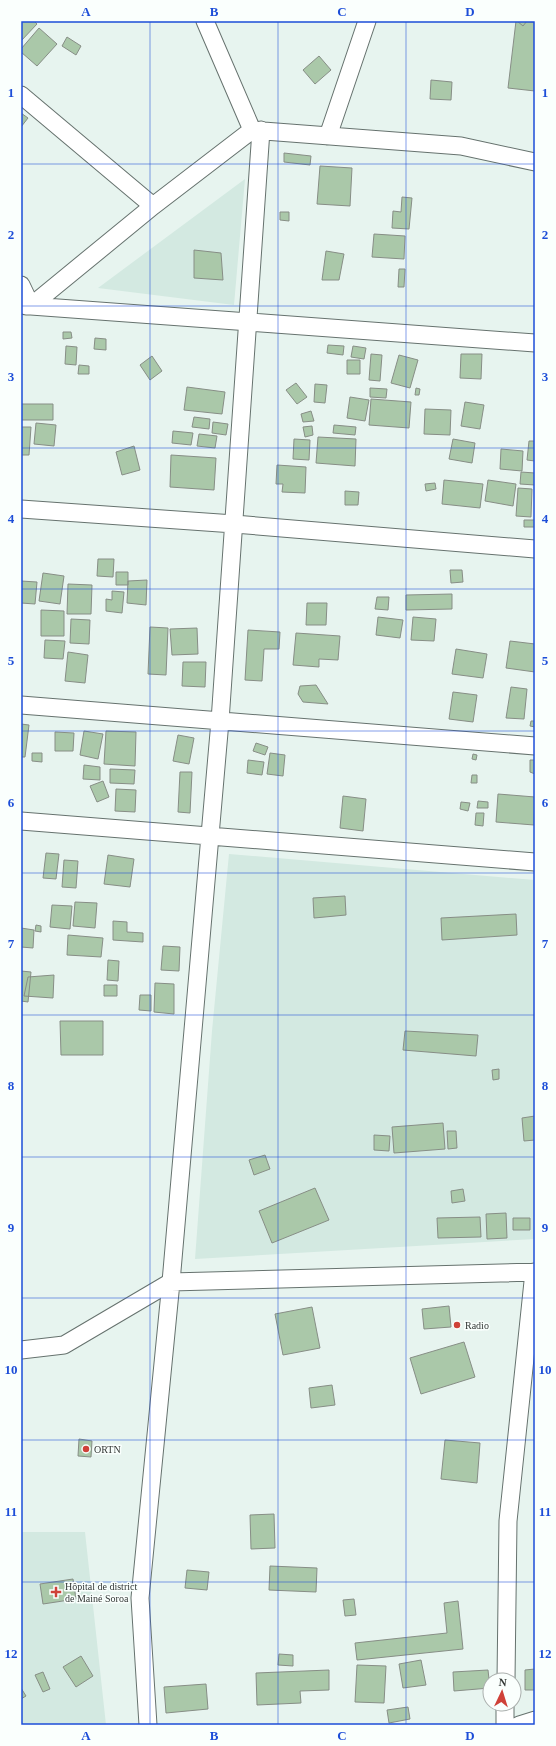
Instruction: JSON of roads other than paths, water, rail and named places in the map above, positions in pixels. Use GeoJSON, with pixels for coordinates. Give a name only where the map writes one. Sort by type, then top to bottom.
{"type":"FeatureCollection","features":[{"type":"Feature","properties":{"kind":"street"},"geometry":{"type":"LineString","coordinates":[[148,1725],[140,1598],[171,1282],[220,721],[247,323],[257,130],[204,21]]}},
{"type":"Feature","properties":{"kind":"street"},"geometry":{"type":"LineString","coordinates":[[328,136],[366,21]]}},
{"type":"Feature","properties":{"kind":"street"},"geometry":{"type":"LineString","coordinates":[[21,95],[153,206]]}},
{"type":"Feature","properties":{"kind":"street"},"geometry":{"type":"LineString","coordinates":[[26,306],[153,206],[257,130],[460,146],[535,162]]}},
{"type":"Feature","properties":{"kind":"street"},"geometry":{"type":"LineString","coordinates":[[21,285],[26,306]]}},
{"type":"Feature","properties":{"kind":"street"},"geometry":{"type":"LineString","coordinates":[[26,306],[535,343]]}},
{"type":"Feature","properties":{"kind":"street"},"geometry":{"type":"LineString","coordinates":[[21,509],[234,524],[535,549]]}},
{"type":"Feature","properties":{"kind":"street"},"geometry":{"type":"LineString","coordinates":[[21,705],[535,746]]}},
{"type":"Feature","properties":{"kind":"street"},"geometry":{"type":"LineString","coordinates":[[21,821],[535,862]]}},
{"type":"Feature","properties":{"kind":"street"},"geometry":{"type":"LineString","coordinates":[[21,1350],[64,1345],[171,1282],[535,1272],[508,1521],[506,1672]]}},
{"type":"Feature","properties":{"kind":"street"},"geometry":{"type":"LineString","coordinates":[[505,1712],[505,1725]]}},
{"type":"Feature","properties":{"kind":"street"},"geometry":{"type":"LineString","coordinates":[[519,1725],[535,1720]]}},
{"type":"Feature","properties":{"kind":"place","name":"Radio"},"geometry":{"type":"Point","coordinates":[457,1325]}},
{"type":"Feature","properties":{"kind":"place","name":"ORTN"},"geometry":{"type":"Point","coordinates":[86,1449]}},
{"type":"Feature","properties":{"kind":"place","name":"Hôpital de district de Mainé Soroa"},"geometry":{"type":"Point","coordinates":[56,1592]}}]}
